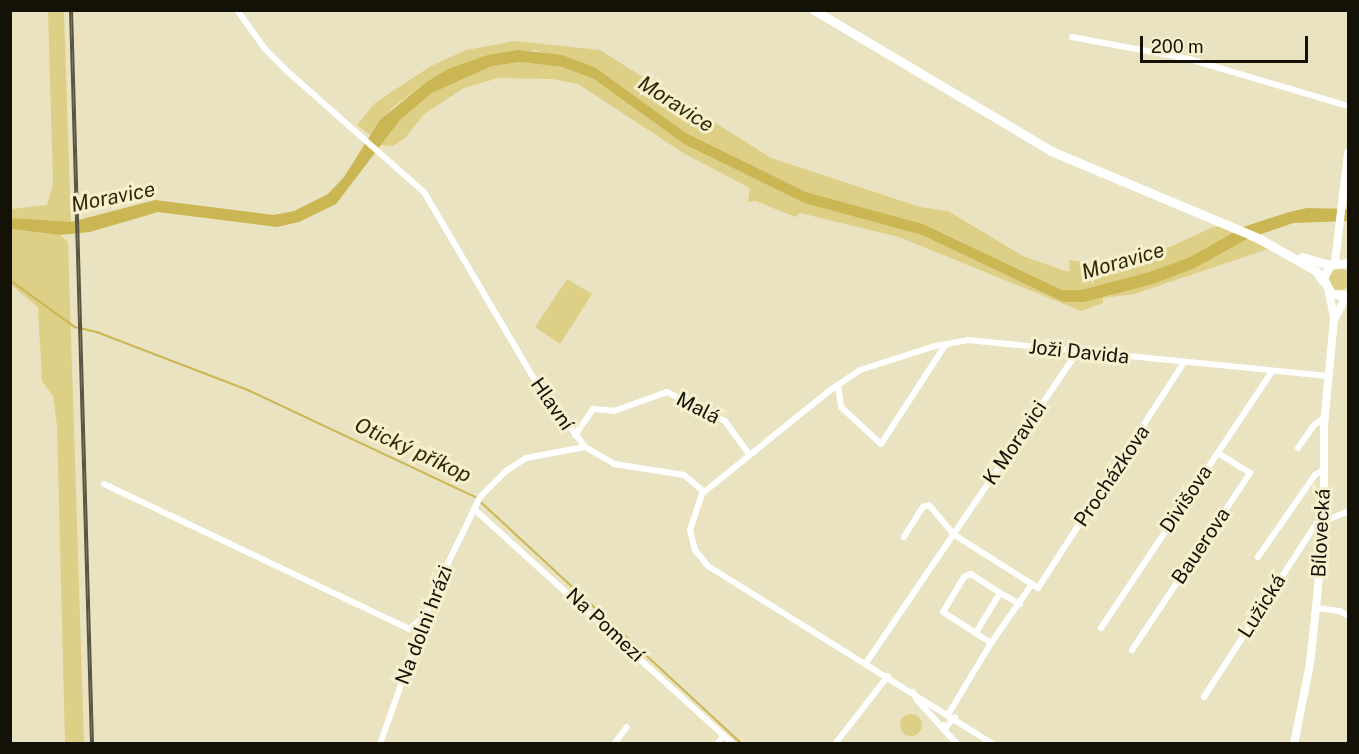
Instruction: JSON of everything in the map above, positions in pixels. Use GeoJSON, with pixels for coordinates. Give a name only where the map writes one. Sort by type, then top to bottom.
{"type":"FeatureCollection","features":[{"type":"Feature","properties":{"kind":"main road"},"geometry":{"type":"LineString","coordinates":[[813,10],[1051,151],[1226,223],[1277,247],[1340,263]]}},
{"type":"Feature","properties":{"kind":"main road"},"geometry":{"type":"LineString","coordinates":[[1323,281],[1340,263],[1348,153]]}},
{"type":"Feature","properties":{"kind":"main road","name":"Bílovecká"},"geometry":{"type":"LineString","coordinates":[[1277,247],[1316,270],[1329,292],[1334,320],[1324,418],[1323,519],[1316,608],[1310,664],[1294,744]]}},
{"type":"Feature","properties":{"kind":"main road","name":"Bílovecká"},"geometry":{"type":"LineString","coordinates":[[1329,292],[1347,296],[1334,320]]}},
{"type":"Feature","properties":{"kind":"street","name":"Hlavní"},"geometry":{"type":"LineString","coordinates":[[237,10],[270,54],[415,181],[436,209],[499,321],[585,447],[614,464],[684,475],[703,493]]}},
{"type":"Feature","properties":{"kind":"street"},"geometry":{"type":"LineString","coordinates":[[1072,37],[1189,60],[1348,106]]}},
{"type":"Feature","properties":{"kind":"street","name":"Joži Davida"},"geometry":{"type":"LineString","coordinates":[[703,493],[838,385],[885,360],[946,344],[968,340],[1328,376]]}},
{"type":"Feature","properties":{"kind":"street"},"geometry":{"type":"LineString","coordinates":[[838,385],[842,407],[881,444],[946,344]]}},
{"type":"Feature","properties":{"kind":"street","name":"K Moravici"},"geometry":{"type":"LineString","coordinates":[[953,534],[1077,352]]}},
{"type":"Feature","properties":{"kind":"street","name":"Procházkova"},"geometry":{"type":"LineString","coordinates":[[991,643],[1035,586],[1184,362]]}},
{"type":"Feature","properties":{"kind":"street","name":"Divišova"},"geometry":{"type":"LineString","coordinates":[[1101,628],[1272,372]]}},
{"type":"Feature","properties":{"kind":"street","name":"Malá"},"geometry":{"type":"LineString","coordinates":[[575,435],[593,409],[614,411],[667,392],[725,421],[749,454]]}},
{"type":"Feature","properties":{"kind":"street"},"geometry":{"type":"LineString","coordinates":[[1298,448],[1314,424],[1324,418]]}},
{"type":"Feature","properties":{"kind":"street"},"geometry":{"type":"LineString","coordinates":[[477,503],[521,460],[585,447]]}},
{"type":"Feature","properties":{"kind":"street","name":"Bauerova"},"geometry":{"type":"LineString","coordinates":[[1132,650],[1250,472],[1218,453]]}},
{"type":"Feature","properties":{"kind":"street"},"geometry":{"type":"LineString","coordinates":[[1258,557],[1315,475],[1323,470]]}},
{"type":"Feature","properties":{"kind":"street"},"geometry":{"type":"LineString","coordinates":[[104,484],[409,629],[424,616]]}},
{"type":"Feature","properties":{"kind":"street"},"geometry":{"type":"LineString","coordinates":[[703,493],[690,530],[695,550],[708,566],[956,717],[993,744]]}},
{"type":"Feature","properties":{"kind":"street","name":"Na dolni hrázi"},"geometry":{"type":"LineString","coordinates":[[380,744],[424,616],[477,503]]}},
{"type":"Feature","properties":{"kind":"street","name":"Na Pomezí"},"geometry":{"type":"LineString","coordinates":[[477,503],[733,744]]}},
{"type":"Feature","properties":{"kind":"street"},"geometry":{"type":"LineString","coordinates":[[904,537],[927,505],[953,534],[1035,586]]}},
{"type":"Feature","properties":{"kind":"street"},"geometry":{"type":"LineString","coordinates":[[1323,519],[1348,512]]}},
{"type":"Feature","properties":{"kind":"street","name":"Lužická"},"geometry":{"type":"LineString","coordinates":[[1204,697],[1298,549],[1323,519]]}},
{"type":"Feature","properties":{"kind":"street"},"geometry":{"type":"LineString","coordinates":[[866,663],[953,534]]}},
{"type":"Feature","properties":{"kind":"street"},"geometry":{"type":"LineString","coordinates":[[949,713],[991,643],[977,631],[943,612],[964,577],[971,574],[1020,604]]}},
{"type":"Feature","properties":{"kind":"street"},"geometry":{"type":"LineString","coordinates":[[977,631],[1000,593]]}},
{"type":"Feature","properties":{"kind":"street"},"geometry":{"type":"LineString","coordinates":[[1316,608],[1340,611],[1348,616]]}},
{"type":"Feature","properties":{"kind":"street"},"geometry":{"type":"LineString","coordinates":[[835,744],[888,676]]}},
{"type":"Feature","properties":{"kind":"street"},"geometry":{"type":"LineString","coordinates":[[914,692],[937,723],[957,744]]}},
{"type":"Feature","properties":{"kind":"street"},"geometry":{"type":"LineString","coordinates":[[937,723],[938,706]]}},
{"type":"Feature","properties":{"kind":"street"},"geometry":{"type":"LineString","coordinates":[[937,723],[947,726],[956,717]]}},
{"type":"Feature","properties":{"kind":"street"},"geometry":{"type":"LineString","coordinates":[[614,744],[627,726]]}},
{"type":"Feature","properties":{"kind":"street"},"geometry":{"type":"LineString","coordinates":[[717,744],[724,735]]}},
{"type":"Feature","properties":{"kind":"shaded area"},"geometry":{"type":"Polygon","coordinates":[[[48,11],[64,11],[71,222],[57,223],[11,218],[11,209],[47,205],[53,184],[48,11]]]}},
{"type":"Feature","properties":{"kind":"shaded area"},"geometry":{"type":"Polygon","coordinates":[[[515,41],[600,50],[771,158],[920,207],[948,211],[1023,256],[1065,271],[1070,271],[1069,260],[1113,266],[1172,246],[1211,228],[1221,226],[1233,233],[1190,257],[1149,272],[1081,290],[1062,290],[923,224],[806,192],[686,133],[596,68],[534,50],[425,83],[392,108],[370,135],[357,125],[375,103],[431,66],[466,50],[515,41]]]}},
{"type":"Feature","properties":{"kind":"shaded area"},"geometry":{"type":"Polygon","coordinates":[[[518,50],[562,55],[596,68],[686,133],[806,192],[923,224],[1062,290],[1081,290],[1149,272],[1190,257],[1243,227],[1289,212],[1307,208],[1348,209],[1348,221],[1293,223],[1247,239],[1195,268],[1153,284],[1084,302],[1063,302],[922,235],[804,203],[684,144],[594,79],[562,67],[521,62],[492,66],[432,93],[400,120],[336,204],[299,222],[277,227],[158,212],[90,232],[60,235],[11,229],[11,218],[71,222],[155,200],[274,215],[294,211],[328,194],[344,177],[380,120],[425,83],[448,69],[488,55],[518,50]]]}},
{"type":"Feature","properties":{"kind":"shaded area"},"geometry":{"type":"Polygon","coordinates":[[[521,62],[562,67],[594,79],[684,144],[804,203],[922,235],[1063,302],[1110,296],[1247,239],[1268,249],[1134,294],[1103,298],[1103,303],[1081,311],[899,237],[800,213],[795,217],[756,201],[748,202],[750,188],[685,154],[578,84],[552,79],[498,78],[464,88],[424,114],[405,138],[393,146],[381,145],[400,120],[432,93],[492,66],[521,62]]]}},
{"type":"Feature","properties":{"kind":"shaded area"},"geometry":{"type":"Polygon","coordinates":[[[11,229],[60,235],[68,242],[84,743],[65,743],[57,425],[53,396],[42,381],[38,307],[11,285],[11,229]]]}},
{"type":"Feature","properties":{"kind":"shaded area"},"geometry":{"type":"Polygon","coordinates":[[[1339,268],[1347,271],[1350,279],[1347,287],[1339,290],[1331,287],[1328,279],[1331,271],[1339,268]]]}},
{"type":"Feature","properties":{"kind":"shaded area"},"geometry":{"type":"Polygon","coordinates":[[[567,279],[592,294],[560,344],[535,327],[567,279]]]}},
{"type":"Feature","properties":{"kind":"shaded area"},"geometry":{"type":"Polygon","coordinates":[[[911,714],[919,717],[922,725],[919,733],[911,736],[903,733],[900,725],[903,717],[911,714]]]}},
{"type":"Feature","properties":{"kind":"waterway","name":"Otický příkop"},"geometry":{"type":"LineString","coordinates":[[10,280],[75,327],[97,332],[248,390],[477,498]]}},
{"type":"Feature","properties":{"kind":"waterway","name":"Otický příkop"},"geometry":{"type":"LineString","coordinates":[[481,502],[742,744]]}},
{"type":"Feature","properties":{"kind":"railway"},"geometry":{"type":"LineString","coordinates":[[71,10],[92,744]]}},
{"type":"Feature","properties":{"kind":"water label","name":"Moravice"},"geometry":{"type":"Point","coordinates":[676,104]}},
{"type":"Feature","properties":{"kind":"water label","name":"Moravice"},"geometry":{"type":"Point","coordinates":[113,197]}},
{"type":"Feature","properties":{"kind":"water label","name":"Moravice"},"geometry":{"type":"Point","coordinates":[1123,261]}}]}
